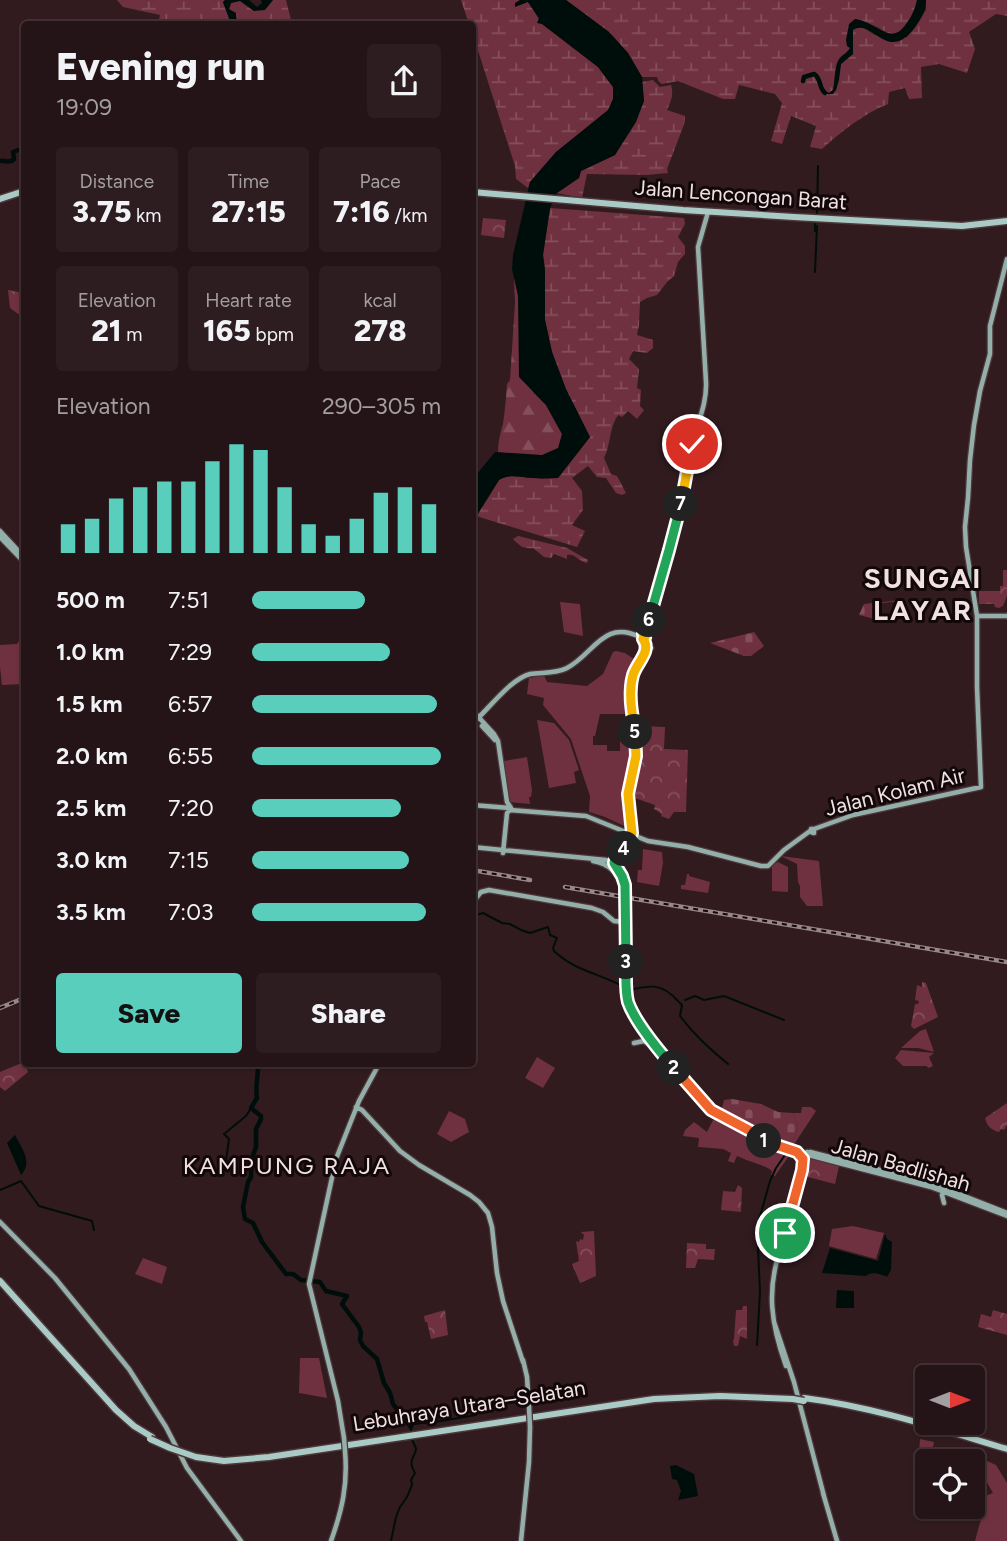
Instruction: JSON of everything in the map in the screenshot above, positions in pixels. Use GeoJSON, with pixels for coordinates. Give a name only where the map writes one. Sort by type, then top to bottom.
{"type":"FeatureCollection","features":[{"type":"Feature","properties":{"kind":"highway"},"geometry":{"type":"LineString","coordinates":[[0,197],[21,191]]}},
{"type":"Feature","properties":{"kind":"highway","name":"Jalan Lencongan Barat"},"geometry":{"type":"LineString","coordinates":[[476,193],[708,214],[952,226],[1007,223]]}},
{"type":"Feature","properties":{"kind":"highway","name":"Lebuhraya Utara–Selatan"},"geometry":{"type":"LineString","coordinates":[[0,1283],[116,1410],[134,1426],[151,1438],[197,1455],[254,1457],[654,1396],[719,1393],[804,1399],[872,1410],[1007,1451]]}},
{"type":"Feature","properties":{"kind":"main road"},"geometry":{"type":"LineString","coordinates":[[626,845],[630,833],[628,790],[636,750],[631,690],[635,670],[645,654],[652,613],[706,397],[698,247],[708,214]]}},
{"type":"Feature","properties":{"kind":"main road","name":"Jalan Kolam Air"},"geometry":{"type":"LineString","coordinates":[[630,833],[764,867],[804,836],[853,815],[978,785],[981,779],[977,687],[977,623],[980,616],[965,538],[969,464],[980,391],[990,354],[990,326],[1007,258]]}},
{"type":"Feature","properties":{"kind":"main road"},"geometry":{"type":"LineString","coordinates":[[0,531],[21,556]]}},
{"type":"Feature","properties":{"kind":"main road"},"geometry":{"type":"LineString","coordinates":[[0,537],[21,556]]}},
{"type":"Feature","properties":{"kind":"main road"},"geometry":{"type":"LineString","coordinates":[[980,616],[1007,616]]}},
{"type":"Feature","properties":{"kind":"main road"},"geometry":{"type":"LineString","coordinates":[[476,715],[518,680],[566,669],[611,633],[625,631],[647,642]]}},
{"type":"Feature","properties":{"kind":"main road"},"geometry":{"type":"LineString","coordinates":[[476,717],[496,741],[500,754]]}},
{"type":"Feature","properties":{"kind":"main road"},"geometry":{"type":"LineString","coordinates":[[476,717],[496,737],[500,754],[507,808],[503,851]]}},
{"type":"Feature","properties":{"kind":"main road"},"geometry":{"type":"LineString","coordinates":[[980,722],[985,727]]}},
{"type":"Feature","properties":{"kind":"main road"},"geometry":{"type":"LineString","coordinates":[[981,779],[987,785]]}},
{"type":"Feature","properties":{"kind":"main road"},"geometry":{"type":"LineString","coordinates":[[931,792],[942,795]]}},
{"type":"Feature","properties":{"kind":"main road"},"geometry":{"type":"LineString","coordinates":[[476,805],[586,816],[630,833]]}},
{"type":"Feature","properties":{"kind":"main road"},"geometry":{"type":"LineString","coordinates":[[621,829],[628,828],[630,822]]}},
{"type":"Feature","properties":{"kind":"main road"},"geometry":{"type":"LineString","coordinates":[[611,860],[630,833]]}},
{"type":"Feature","properties":{"kind":"main road","name":"Jalan Kolam Air"},"geometry":{"type":"LineString","coordinates":[[630,833],[648,841],[656,841]]}},
{"type":"Feature","properties":{"kind":"main road"},"geometry":{"type":"LineString","coordinates":[[476,849],[611,860],[626,845],[634,841],[648,841]]}},
{"type":"Feature","properties":{"kind":"main road"},"geometry":{"type":"LineString","coordinates":[[596,860],[614,871],[624,889]]}},
{"type":"Feature","properties":{"kind":"main road"},"geometry":{"type":"LineString","coordinates":[[611,860],[622,876],[624,889]]}},
{"type":"Feature","properties":{"kind":"main road"},"geometry":{"type":"LineString","coordinates":[[611,860],[619,879]]}},
{"type":"Feature","properties":{"kind":"main road","name":"Jalan Badlishah"},"geometry":{"type":"LineString","coordinates":[[624,889],[625,987],[629,1004],[664,1057],[713,1112],[757,1137],[898,1177],[1007,1214]]}},
{"type":"Feature","properties":{"kind":"main road"},"geometry":{"type":"LineString","coordinates":[[476,898],[487,892],[507,894],[604,910],[621,922]]}},
{"type":"Feature","properties":{"kind":"main road"},"geometry":{"type":"LineString","coordinates":[[624,900],[621,922],[626,939]]}},
{"type":"Feature","properties":{"kind":"main road","name":"Jalan Badlishah"},"geometry":{"type":"LineString","coordinates":[[624,900],[621,922],[627,1008],[654,1049],[707,1111],[774,1146],[904,1175],[949,1189],[1007,1214]]}},
{"type":"Feature","properties":{"kind":"main road"},"geometry":{"type":"LineString","coordinates":[[640,1030],[635,1042],[643,1041],[654,1049]]}},
{"type":"Feature","properties":{"kind":"main road"},"geometry":{"type":"LineString","coordinates":[[331,1541],[342,1511],[345,1491],[344,1438],[338,1401],[309,1282],[334,1167],[356,1107],[377,1067]]}},
{"type":"Feature","properties":{"kind":"main road"},"geometry":{"type":"LineString","coordinates":[[356,1107],[362,1110],[400,1151],[470,1195],[486,1211],[492,1227],[503,1301],[527,1377],[529,1462],[521,1541]]}},
{"type":"Feature","properties":{"kind":"main road"},"geometry":{"type":"LineString","coordinates":[[797,1152],[804,1162]]}},
{"type":"Feature","properties":{"kind":"main road"},"geometry":{"type":"LineString","coordinates":[[801,1410],[778,1340],[773,1315],[775,1274],[808,1153]]}},
{"type":"Feature","properties":{"kind":"main road"},"geometry":{"type":"LineString","coordinates":[[890,1172],[899,1168],[904,1175]]}},
{"type":"Feature","properties":{"kind":"main road"},"geometry":{"type":"LineString","coordinates":[[944,1203],[942,1193],[951,1194]]}},
{"type":"Feature","properties":{"kind":"main road"},"geometry":{"type":"LineString","coordinates":[[0,1222],[55,1278],[129,1369],[166,1427],[186,1465],[242,1541]]}},
{"type":"Feature","properties":{"kind":"main road"},"geometry":{"type":"LineString","coordinates":[[774,1322],[820,1470],[824,1496],[837,1541]]}},
{"type":"Feature","properties":{"kind":"main road"},"geometry":{"type":"LineString","coordinates":[[780,1338],[787,1344],[785,1353]]}},
{"type":"Feature","properties":{"kind":"main road"},"geometry":{"type":"LineString","coordinates":[[820,1470],[812,1475],[821,1482]]}},
{"type":"Feature","properties":{"kind":"main road"},"geometry":{"type":"LineString","coordinates":[[820,1470],[821,1482]]}},
{"type":"Feature","properties":{"kind":"green space"},"geometry":{"type":"Polygon","coordinates":[[[117,0],[225,0],[223,2],[230,21],[159,21],[160,15],[123,7],[117,0]]]}},
{"type":"Feature","properties":{"kind":"green space"},"geometry":{"type":"Polygon","coordinates":[[[240,0],[254,11],[273,0],[286,0],[291,21],[236,21],[229,9],[231,3],[240,0]]]}},
{"type":"Feature","properties":{"kind":"green space"},"geometry":{"type":"Polygon","coordinates":[[[461,0],[528,2],[542,24],[598,67],[613,87],[609,110],[556,152],[530,182],[528,188],[516,179],[515,166],[476,44],[476,21],[468,21],[461,0]]]}},
{"type":"Feature","properties":{"kind":"green space"},"geometry":{"type":"Polygon","coordinates":[[[566,0],[917,0],[909,19],[895,34],[855,19],[847,46],[850,48],[837,64],[833,90],[829,93],[824,91],[829,95],[836,90],[841,64],[853,54],[853,30],[856,27],[862,27],[875,35],[907,37],[926,10],[926,0],[1007,0],[1007,16],[996,14],[969,32],[975,49],[967,73],[939,64],[921,67],[922,98],[909,99],[905,88],[889,92],[888,104],[853,124],[822,149],[810,147],[816,126],[791,116],[782,144],[771,141],[782,103],[775,94],[739,85],[735,99],[723,99],[678,81],[662,84],[657,77],[642,77],[628,53],[609,32],[566,0]]]}},
{"type":"Feature","properties":{"kind":"green space"},"geometry":{"type":"Polygon","coordinates":[[[653,80],[660,87],[671,85],[672,95],[667,110],[685,116],[667,169],[668,173],[587,174],[582,198],[557,193],[579,178],[581,171],[615,155],[644,101],[642,82],[653,80]]]}},
{"type":"Feature","properties":{"kind":"green space"},"geometry":{"type":"Polygon","coordinates":[[[550,208],[684,218],[685,224],[678,237],[685,246],[685,254],[678,262],[674,276],[657,295],[640,302],[637,335],[653,340],[653,348],[647,353],[633,351],[629,359],[639,369],[637,388],[641,390],[640,406],[644,410],[637,419],[628,411],[622,417],[618,415],[604,458],[611,474],[617,476],[626,493],[616,493],[606,478],[597,477],[588,466],[572,478],[582,491],[583,510],[572,525],[585,531],[577,547],[476,516],[499,480],[511,476],[558,478],[590,437],[566,390],[552,352],[545,320],[543,255],[550,208]]]}},
{"type":"Feature","properties":{"kind":"green space"},"geometry":{"type":"Polygon","coordinates":[[[483,218],[506,220],[504,238],[481,235],[483,218]]]}},
{"type":"Feature","properties":{"kind":"green space"},"geometry":{"type":"Polygon","coordinates":[[[513,255],[533,392],[546,405],[562,434],[560,450],[542,459],[498,452],[507,384],[510,380],[515,303],[513,255]]]}},
{"type":"Feature","properties":{"kind":"green space"},"geometry":{"type":"Polygon","coordinates":[[[8,290],[21,292],[21,316],[10,308],[8,290]]]}},
{"type":"Feature","properties":{"kind":"green space"},"geometry":{"type":"Polygon","coordinates":[[[518,536],[567,548],[588,560],[587,563],[570,555],[567,555],[567,559],[554,554],[551,558],[544,557],[533,548],[518,544],[513,539],[518,536]]]}},
{"type":"Feature","properties":{"kind":"green space"},"geometry":{"type":"Polygon","coordinates":[[[1003,570],[1007,570],[1007,596],[1003,606],[999,608],[994,604],[979,604],[979,591],[1000,591],[1000,586],[1003,586],[1003,570]]]}},
{"type":"Feature","properties":{"kind":"green space"},"geometry":{"type":"Polygon","coordinates":[[[901,600],[882,603],[879,620],[859,615],[864,604],[901,600]]]}},
{"type":"Feature","properties":{"kind":"green space"},"geometry":{"type":"Polygon","coordinates":[[[560,602],[580,604],[583,636],[564,632],[560,602]]]}},
{"type":"Feature","properties":{"kind":"green space"},"geometry":{"type":"Polygon","coordinates":[[[754,632],[764,646],[751,656],[744,656],[710,643],[754,632]]]}},
{"type":"Feature","properties":{"kind":"green space"},"geometry":{"type":"Polygon","coordinates":[[[21,642],[21,684],[2,685],[0,645],[21,642]]]}},
{"type":"Feature","properties":{"kind":"green space"},"geometry":{"type":"Polygon","coordinates":[[[613,652],[637,661],[629,687],[630,714],[600,714],[593,745],[607,745],[607,751],[620,751],[620,738],[632,739],[633,755],[625,781],[626,827],[589,812],[590,796],[571,739],[543,705],[544,698],[527,694],[529,678],[542,675],[547,682],[587,686],[603,674],[613,652]]]}},
{"type":"Feature","properties":{"kind":"green space"},"geometry":{"type":"Polygon","coordinates":[[[537,720],[554,723],[569,740],[579,770],[574,772],[576,783],[549,788],[537,720]]]}},
{"type":"Feature","properties":{"kind":"green space"},"geometry":{"type":"Polygon","coordinates":[[[640,726],[665,727],[664,749],[688,750],[686,812],[674,812],[669,819],[654,809],[655,805],[629,796],[635,768],[637,730],[640,726]]]}},
{"type":"Feature","properties":{"kind":"green space"},"geometry":{"type":"Polygon","coordinates":[[[527,757],[532,790],[530,804],[509,802],[504,761],[527,757]]]}},
{"type":"Feature","properties":{"kind":"green space"},"geometry":{"type":"Polygon","coordinates":[[[643,849],[662,852],[659,886],[637,882],[638,870],[642,870],[643,849]]]}},
{"type":"Feature","properties":{"kind":"green space"},"geometry":{"type":"Polygon","coordinates":[[[781,856],[819,861],[823,906],[807,906],[800,897],[797,864],[781,856]]]}},
{"type":"Feature","properties":{"kind":"green space"},"geometry":{"type":"Polygon","coordinates":[[[778,862],[788,867],[788,892],[772,891],[772,865],[778,862]]]}},
{"type":"Feature","properties":{"kind":"green space"},"geometry":{"type":"Polygon","coordinates":[[[687,874],[710,882],[708,893],[681,889],[681,885],[685,885],[687,874]]]}},
{"type":"Feature","properties":{"kind":"green space"},"geometry":{"type":"Polygon","coordinates":[[[922,982],[926,983],[938,1017],[914,1029],[911,1026],[915,1004],[919,1001],[915,1000],[917,985],[922,987],[922,982]]]}},
{"type":"Feature","properties":{"kind":"green space"},"geometry":{"type":"Polygon","coordinates":[[[926,1029],[934,1052],[901,1048],[920,1031],[926,1029]]]}},
{"type":"Feature","properties":{"kind":"green space"},"geometry":{"type":"Polygon","coordinates":[[[901,1050],[934,1053],[929,1057],[933,1066],[903,1066],[895,1058],[901,1050]]]}},
{"type":"Feature","properties":{"kind":"green space"},"geometry":{"type":"Polygon","coordinates":[[[537,1057],[555,1068],[543,1088],[525,1078],[537,1057]]]}},
{"type":"Feature","properties":{"kind":"green space"},"geometry":{"type":"Polygon","coordinates":[[[21,1063],[21,1067],[26,1067],[28,1072],[5,1091],[0,1087],[0,1072],[21,1063]]]}},
{"type":"Feature","properties":{"kind":"green space"},"geometry":{"type":"Polygon","coordinates":[[[724,1100],[761,1104],[778,1112],[793,1113],[798,1127],[794,1139],[786,1143],[769,1137],[721,1112],[724,1100]]]}},
{"type":"Feature","properties":{"kind":"green space"},"geometry":{"type":"Polygon","coordinates":[[[1007,1103],[1007,1125],[999,1132],[988,1125],[985,1118],[1007,1103]]]}},
{"type":"Feature","properties":{"kind":"green space"},"geometry":{"type":"Polygon","coordinates":[[[802,1107],[811,1107],[816,1111],[793,1146],[786,1143],[794,1139],[798,1127],[793,1113],[801,1113],[802,1107]]]}},
{"type":"Feature","properties":{"kind":"green space"},"geometry":{"type":"Polygon","coordinates":[[[449,1111],[465,1119],[469,1132],[451,1142],[437,1134],[449,1111]]]}},
{"type":"Feature","properties":{"kind":"green space"},"geometry":{"type":"Polygon","coordinates":[[[714,1118],[769,1146],[791,1153],[775,1176],[771,1175],[772,1171],[769,1169],[737,1156],[734,1163],[728,1161],[731,1153],[723,1149],[698,1147],[699,1138],[683,1136],[685,1130],[694,1122],[707,1132],[714,1118]]]}},
{"type":"Feature","properties":{"kind":"green space"},"geometry":{"type":"Polygon","coordinates":[[[808,1158],[839,1166],[835,1184],[804,1176],[808,1158]]]}},
{"type":"Feature","properties":{"kind":"green space"},"geometry":{"type":"Polygon","coordinates":[[[738,1185],[742,1188],[741,1212],[721,1210],[723,1191],[735,1192],[738,1185]]]}},
{"type":"Feature","properties":{"kind":"green space"},"geometry":{"type":"Polygon","coordinates":[[[853,1226],[884,1233],[876,1259],[829,1246],[832,1229],[853,1226]]]}},
{"type":"Feature","properties":{"kind":"green space"},"geometry":{"type":"Polygon","coordinates":[[[594,1231],[596,1276],[580,1283],[572,1264],[579,1261],[576,1241],[583,1240],[584,1235],[581,1232],[594,1231]]]}},
{"type":"Feature","properties":{"kind":"green space"},"geometry":{"type":"Polygon","coordinates":[[[687,1243],[706,1244],[706,1249],[715,1249],[714,1260],[698,1259],[695,1268],[686,1268],[687,1243]]]}},
{"type":"Feature","properties":{"kind":"green space"},"geometry":{"type":"Polygon","coordinates":[[[143,1258],[167,1267],[162,1284],[135,1274],[143,1258]]]}},
{"type":"Feature","properties":{"kind":"green space"},"geometry":{"type":"Polygon","coordinates":[[[743,1306],[747,1306],[747,1339],[740,1336],[738,1346],[734,1346],[736,1310],[742,1310],[743,1306]]]}},
{"type":"Feature","properties":{"kind":"green space"},"geometry":{"type":"Polygon","coordinates":[[[445,1310],[448,1335],[431,1339],[424,1316],[445,1310]]]}},
{"type":"Feature","properties":{"kind":"green space"},"geometry":{"type":"Polygon","coordinates":[[[993,1310],[1007,1314],[1007,1335],[978,1327],[981,1314],[991,1317],[993,1310]]]}},
{"type":"Feature","properties":{"kind":"green space"},"geometry":{"type":"Polygon","coordinates":[[[300,1358],[319,1358],[327,1398],[299,1393],[300,1358]]]}},
{"type":"Feature","properties":{"kind":"green space"},"geometry":{"type":"Polygon","coordinates":[[[920,1439],[934,1442],[933,1449],[919,1449],[920,1439]]]}},
{"type":"Feature","properties":{"kind":"green space"},"geometry":{"type":"Polygon","coordinates":[[[985,1460],[996,1465],[1007,1483],[1007,1541],[975,1541],[981,1519],[985,1519],[985,1496],[993,1493],[985,1479],[985,1460]]]}},
{"type":"Feature","properties":{"kind":"shaded area"},"geometry":{"type":"Polygon","coordinates":[[[249,0],[257,7],[262,3],[261,0],[273,0],[265,10],[254,11],[240,1],[231,3],[229,9],[236,13],[237,21],[230,21],[223,2],[249,0]]]}},
{"type":"Feature","properties":{"kind":"shaded area"},"geometry":{"type":"Polygon","coordinates":[[[520,0],[566,0],[609,32],[628,53],[642,77],[644,101],[636,122],[615,155],[581,171],[579,178],[557,193],[550,208],[543,255],[545,320],[552,352],[566,389],[590,437],[558,478],[511,476],[499,480],[476,517],[476,475],[495,452],[542,455],[558,448],[562,434],[546,405],[519,377],[518,296],[512,269],[513,255],[530,182],[556,152],[608,110],[613,99],[613,87],[598,67],[542,24],[537,23],[539,18],[528,2],[515,7],[515,3],[520,0]]]}},
{"type":"Feature","properties":{"kind":"shaded area"},"geometry":{"type":"Polygon","coordinates":[[[917,0],[926,0],[923,14],[906,37],[897,42],[860,28],[853,30],[853,54],[841,64],[836,90],[833,94],[824,94],[822,90],[829,93],[833,90],[838,61],[850,48],[846,40],[849,24],[855,19],[888,33],[899,32],[914,11],[917,0]]]}},
{"type":"Feature","properties":{"kind":"shaded area"},"geometry":{"type":"Polygon","coordinates":[[[15,1135],[26,1160],[21,1175],[7,1143],[15,1135]]]}},
{"type":"Feature","properties":{"kind":"shaded area"},"geometry":{"type":"Polygon","coordinates":[[[885,1234],[892,1242],[891,1270],[887,1277],[873,1273],[866,1276],[822,1273],[830,1248],[878,1261],[885,1234]]]}},
{"type":"Feature","properties":{"kind":"shaded area"},"geometry":{"type":"Polygon","coordinates":[[[837,1290],[854,1291],[854,1308],[836,1308],[837,1290]]]}},
{"type":"Feature","properties":{"kind":"shaded area"},"geometry":{"type":"Polygon","coordinates":[[[676,1465],[694,1474],[698,1496],[678,1500],[681,1491],[677,1480],[672,1479],[670,1466],[676,1465]]]}},
{"type":"Feature","properties":{"kind":"waterway"},"geometry":{"type":"LineString","coordinates":[[803,81],[804,77],[814,74],[825,93]]}},
{"type":"Feature","properties":{"kind":"waterway"},"geometry":{"type":"LineString","coordinates":[[0,161],[11,161],[14,159],[13,152],[21,149]]}},
{"type":"Feature","properties":{"kind":"waterway"},"geometry":{"type":"LineString","coordinates":[[817,214],[818,166]]}},
{"type":"Feature","properties":{"kind":"waterway"},"geometry":{"type":"LineString","coordinates":[[815,224],[816,231]]}},
{"type":"Feature","properties":{"kind":"waterway"},"geometry":{"type":"LineString","coordinates":[[815,272],[817,226]]}},
{"type":"Feature","properties":{"kind":"waterway"},"geometry":{"type":"LineString","coordinates":[[476,915],[483,913],[530,933],[548,927],[550,935],[557,938],[554,951],[572,964],[629,990],[661,988],[678,1001]]}},
{"type":"Feature","properties":{"kind":"waterway"},"geometry":{"type":"LineString","coordinates":[[685,1000],[695,996],[704,1000],[724,996],[784,1020]]}},
{"type":"Feature","properties":{"kind":"waterway"},"geometry":{"type":"LineString","coordinates":[[679,1002],[682,1005],[680,1016],[685,1023],[728,1064]]}},
{"type":"Feature","properties":{"kind":"waterway"},"geometry":{"type":"LineString","coordinates":[[258,1067],[257,1098],[251,1108],[261,1119],[256,1129],[256,1147],[243,1207],[245,1219],[253,1223],[262,1242],[286,1274],[293,1274],[301,1280],[320,1282],[326,1291],[347,1296],[342,1304],[359,1327],[363,1346],[377,1359],[393,1404],[411,1427]]}},
{"type":"Feature","properties":{"kind":"waterway"},"geometry":{"type":"LineString","coordinates":[[215,1176],[226,1161],[229,1139],[224,1134],[246,1116],[251,1108]]}},
{"type":"Feature","properties":{"kind":"waterway"},"geometry":{"type":"LineString","coordinates":[[757,1345],[760,1292],[757,1227],[770,1181],[785,1155]]}},
{"type":"Feature","properties":{"kind":"waterway"},"geometry":{"type":"LineString","coordinates":[[0,1190],[21,1181],[39,1206],[92,1221],[94,1230]]}},
{"type":"Feature","properties":{"kind":"waterway"},"geometry":{"type":"LineString","coordinates":[[411,1433],[414,1424],[476,1415]]}},
{"type":"Feature","properties":{"kind":"waterway"},"geometry":{"type":"LineString","coordinates":[[391,1541],[396,1517],[407,1497],[415,1473],[412,1462],[416,1449],[412,1439]]}},
{"type":"Feature","properties":{"kind":"railway"},"geometry":{"type":"LineString","coordinates":[[476,871],[530,880]]}},
{"type":"Feature","properties":{"kind":"railway"},"geometry":{"type":"LineString","coordinates":[[565,887],[1007,962]]}},
{"type":"Feature","properties":{"kind":"railway"},"geometry":{"type":"LineString","coordinates":[[0,1008],[21,999]]}},
{"type":"Feature","properties":{"kind":"district","name":"SUNGAI LAYAR"},"geometry":{"type":"Point","coordinates":[923,594]}},
{"type":"Feature","properties":{"kind":"district","name":"KAMPUNG RAJA"},"geometry":{"type":"Point","coordinates":[287,1166]}},
{"type":"Feature","properties":{"kind":"route"},"geometry":{"type":"LineString","coordinates":[[692,444],[675,530],[643,634],[647,648],[637,665],[631,687],[636,747],[628,790],[632,833],[614,860],[625,885],[627,998],[653,1042],[707,1107],[758,1135],[757,1138],[802,1156],[802,1170],[785,1233]]}}]}
